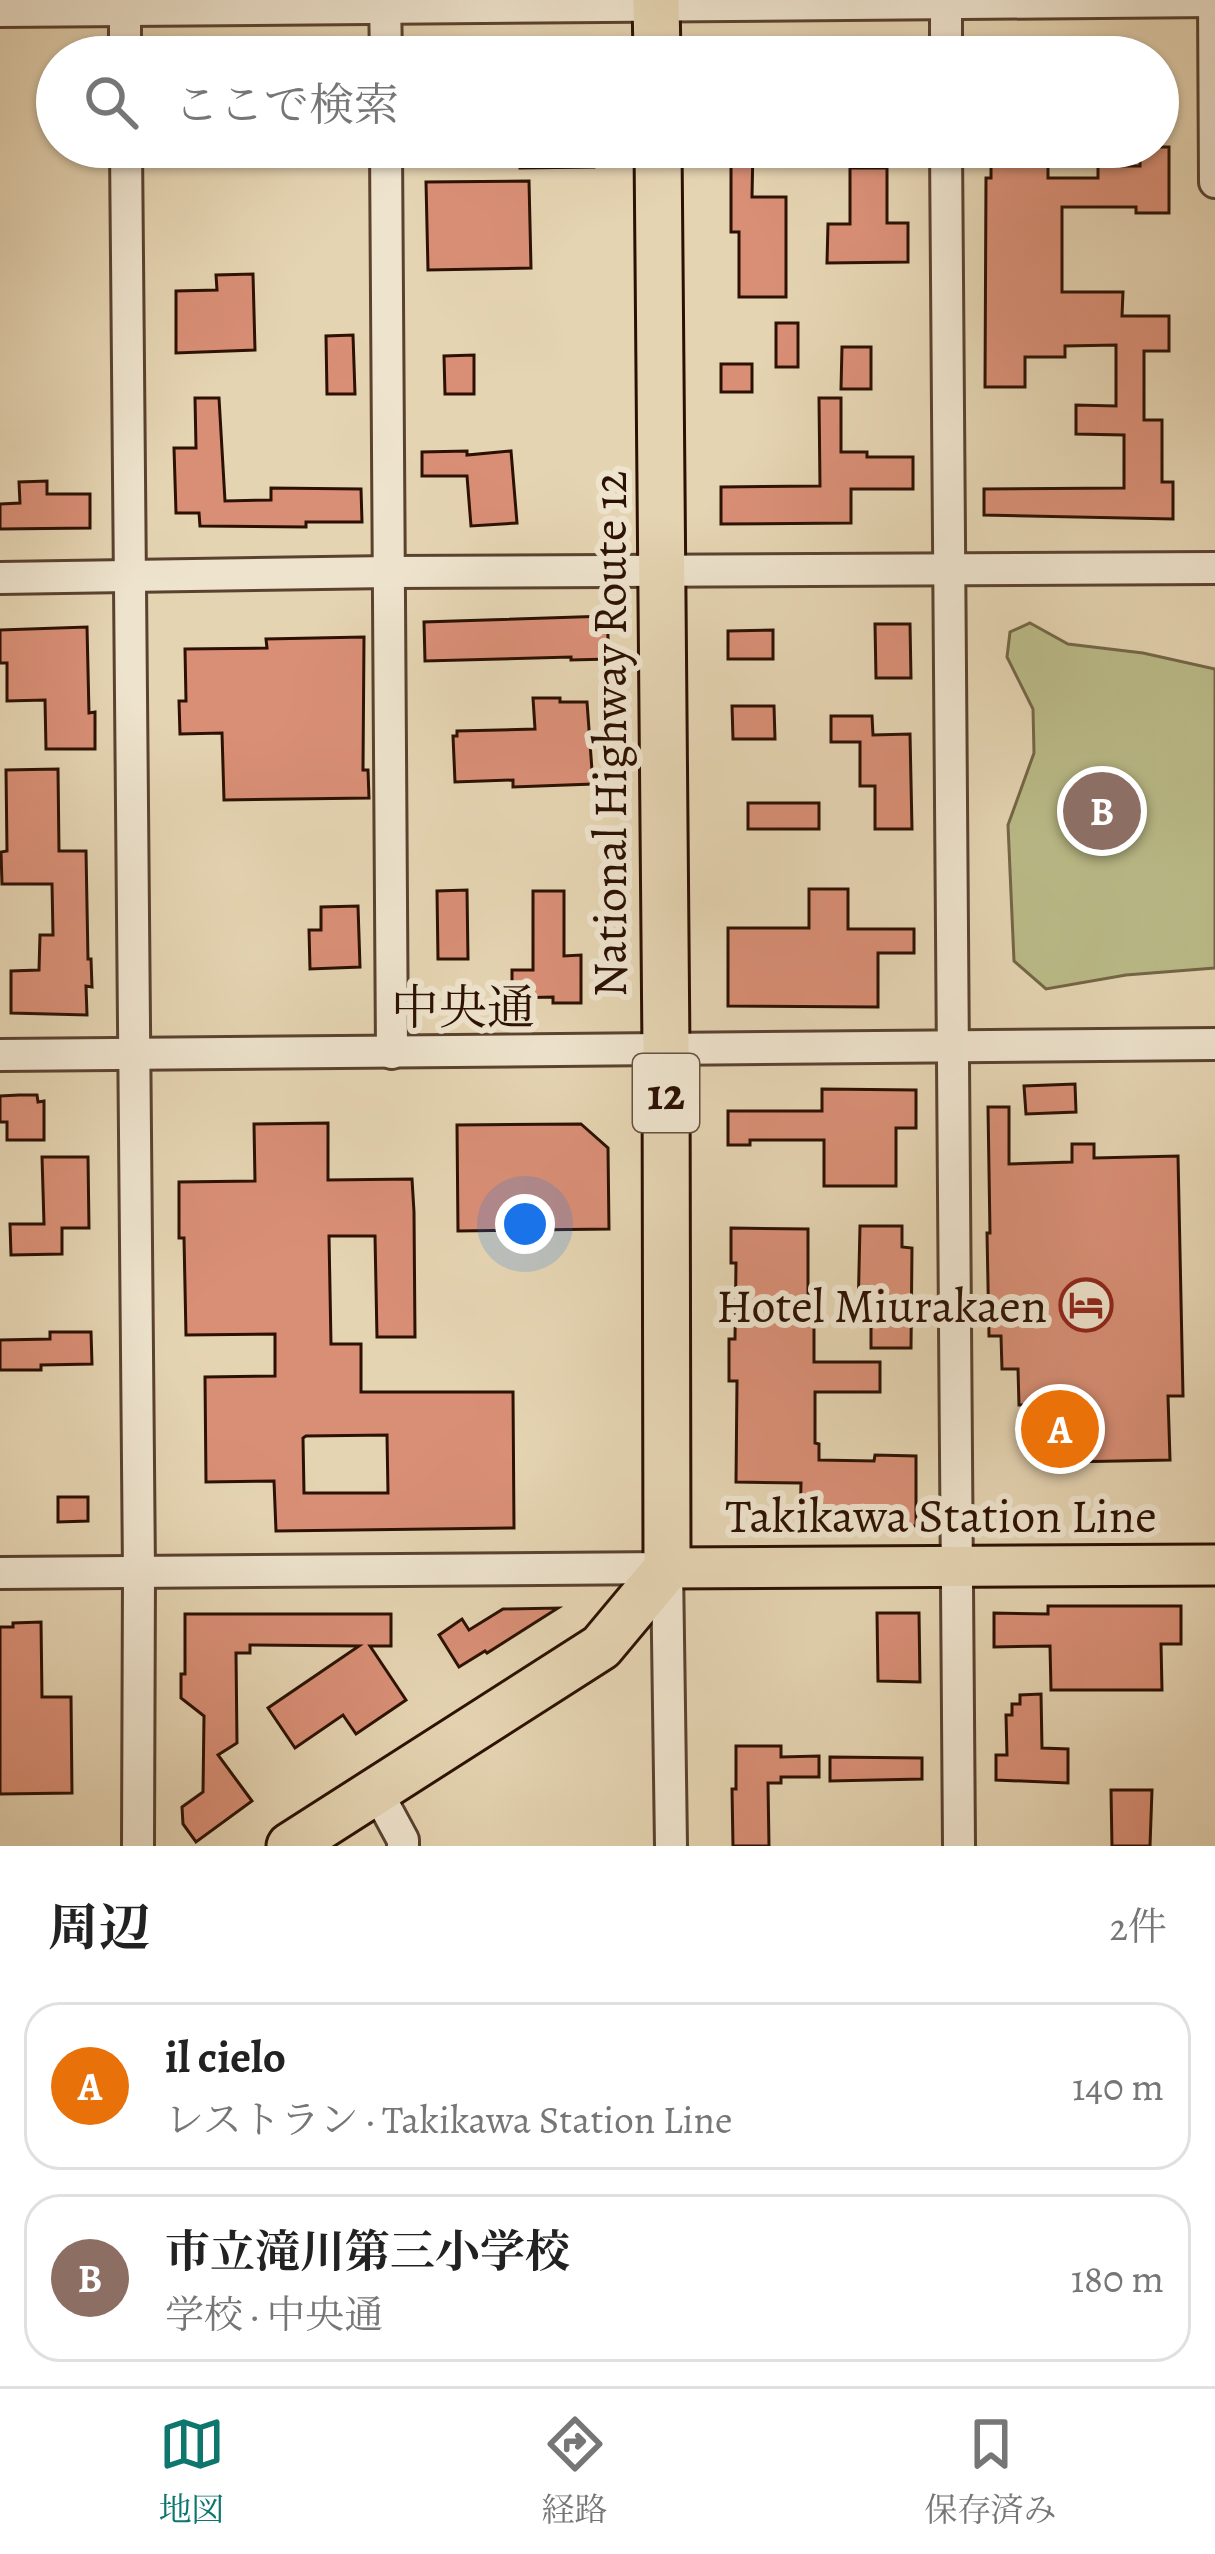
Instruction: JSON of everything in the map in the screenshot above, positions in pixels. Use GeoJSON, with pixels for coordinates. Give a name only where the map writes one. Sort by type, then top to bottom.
{"type":"FeatureCollection","features":[{"type":"Feature","properties":{"kind":"highway"},"geometry":{"type":"LineString","coordinates":[[656,3],[657,36]]}},
{"type":"Feature","properties":{"kind":"highway","name":"National Highway Route 12"},"geometry":{"type":"LineString","coordinates":[[658,168],[667,1568]]}},
{"type":"Feature","properties":{"kind":"highway"},"geometry":{"type":"LineString","coordinates":[[290,1846],[601,1647],[667,1568]]}},
{"type":"Feature","properties":{"kind":"main road","name":"Takikawa Station Line"},"geometry":{"type":"LineString","coordinates":[[667,1568],[1215,1565]]}},
{"type":"Feature","properties":{"kind":"street"},"geometry":{"type":"LineString","coordinates":[[946,1],[946,36]]}},
{"type":"Feature","properties":{"kind":"street"},"geometry":{"type":"LineString","coordinates":[[0,11],[125,6],[1214,1],[1215,182]]}},
{"type":"Feature","properties":{"kind":"street"},"geometry":{"type":"LineString","coordinates":[[385,4],[386,36]]}},
{"type":"Feature","properties":{"kind":"street"},"geometry":{"type":"LineString","coordinates":[[126,168],[139,1846]]}},
{"type":"Feature","properties":{"kind":"street"},"geometry":{"type":"LineString","coordinates":[[386,168],[392,1053]]}},
{"type":"Feature","properties":{"kind":"street"},"geometry":{"type":"LineString","coordinates":[[946,168],[959,1846]]}},
{"type":"Feature","properties":{"kind":"street"},"geometry":{"type":"LineString","coordinates":[[0,578],[1215,568]]}},
{"type":"Feature","properties":{"kind":"street","name":"中央通"},"geometry":{"type":"LineString","coordinates":[[0,1055],[1215,1044]]}},
{"type":"Feature","properties":{"kind":"street"},"geometry":{"type":"LineString","coordinates":[[0,1573],[667,1568],[671,1846]]}},
{"type":"Feature","properties":{"kind":"street"},"geometry":{"type":"LineString","coordinates":[[376,1790],[403,1846]]}},
{"type":"Feature","properties":{"kind":"green space"},"geometry":{"type":"Polygon","coordinates":[[[1030,623],[1068,644],[1143,653],[1215,669],[1215,968],[1126,975],[1046,989],[1014,961],[1008,825],[1034,753],[1033,709],[1007,657],[1010,632],[1030,623]]]}},
{"type":"Feature","properties":{"kind":"building"},"geometry":{"type":"Polygon","coordinates":[[[731,168],[753,168],[752,197],[786,197],[786,297],[739,297],[739,232],[731,232],[731,168]]]}},
{"type":"Feature","properties":{"kind":"building"},"geometry":{"type":"Polygon","coordinates":[[[850,168],[887,168],[887,223],[908,223],[908,262],[827,263],[828,224],[850,224],[850,168]]]}},
{"type":"Feature","properties":{"kind":"building"},"geometry":{"type":"Polygon","coordinates":[[[991,168],[1048,168],[1048,178],[1098,178],[1098,168],[1169,168],[1169,213],[1136,213],[1136,207],[1062,207],[1062,292],[1123,292],[1122,316],[1169,316],[1169,351],[1144,351],[1144,420],[1162,420],[1162,482],[1173,482],[1173,519],[984,515],[984,489],[1124,488],[1124,435],[1076,434],[1076,405],[1116,406],[1116,345],[1065,346],[1065,357],[1025,357],[1025,387],[985,387],[986,178],[991,178],[991,168]]]}},
{"type":"Feature","properties":{"kind":"building"},"geometry":{"type":"Polygon","coordinates":[[[529,181],[531,268],[428,270],[426,182],[529,181]]]}},
{"type":"Feature","properties":{"kind":"building"},"geometry":{"type":"Polygon","coordinates":[[[253,274],[255,350],[176,353],[176,291],[217,290],[216,275],[253,274]]]}},
{"type":"Feature","properties":{"kind":"building"},"geometry":{"type":"Polygon","coordinates":[[[776,323],[798,323],[798,367],[776,367],[776,323]]]}},
{"type":"Feature","properties":{"kind":"building"},"geometry":{"type":"Polygon","coordinates":[[[353,335],[355,394],[327,394],[326,336],[353,335]]]}},
{"type":"Feature","properties":{"kind":"building"},"geometry":{"type":"Polygon","coordinates":[[[842,347],[871,347],[871,389],[841,389],[842,347]]]}},
{"type":"Feature","properties":{"kind":"building"},"geometry":{"type":"Polygon","coordinates":[[[474,355],[474,394],[445,394],[444,356],[474,355]]]}},
{"type":"Feature","properties":{"kind":"building"},"geometry":{"type":"Polygon","coordinates":[[[721,364],[752,364],[752,392],[721,392],[721,364]]]}},
{"type":"Feature","properties":{"kind":"building"},"geometry":{"type":"Polygon","coordinates":[[[195,398],[219,398],[225,501],[271,500],[271,488],[361,489],[362,522],[306,522],[306,527],[200,526],[199,513],[176,513],[174,448],[196,448],[195,398]]]}},
{"type":"Feature","properties":{"kind":"building"},"geometry":{"type":"Polygon","coordinates":[[[819,398],[841,398],[841,452],[913,457],[913,489],[851,489],[851,523],[721,524],[721,487],[820,486],[819,398]]]}},
{"type":"Feature","properties":{"kind":"building"},"geometry":{"type":"Polygon","coordinates":[[[467,451],[467,455],[511,451],[517,523],[471,526],[467,476],[422,476],[422,452],[467,451]]]}},
{"type":"Feature","properties":{"kind":"building"},"geometry":{"type":"Polygon","coordinates":[[[47,481],[47,494],[90,494],[90,528],[0,529],[0,504],[20,503],[19,482],[47,481]]]}},
{"type":"Feature","properties":{"kind":"building"},"geometry":{"type":"Polygon","coordinates":[[[607,616],[609,659],[425,661],[424,622],[607,616]]]}},
{"type":"Feature","properties":{"kind":"building"},"geometry":{"type":"Polygon","coordinates":[[[875,624],[910,624],[911,678],[876,678],[875,624]]]}},
{"type":"Feature","properties":{"kind":"building"},"geometry":{"type":"Polygon","coordinates":[[[87,627],[89,713],[95,712],[95,749],[46,749],[45,700],[7,701],[7,663],[0,663],[0,630],[87,627]]]}},
{"type":"Feature","properties":{"kind":"building"},"geometry":{"type":"Polygon","coordinates":[[[773,630],[773,659],[728,659],[728,631],[773,630]]]}},
{"type":"Feature","properties":{"kind":"building"},"geometry":{"type":"Polygon","coordinates":[[[364,637],[363,770],[368,770],[369,798],[224,800],[222,733],[180,734],[179,701],[186,701],[185,649],[267,648],[266,639],[364,637]]]}},
{"type":"Feature","properties":{"kind":"building"},"geometry":{"type":"Polygon","coordinates":[[[533,698],[587,702],[593,784],[513,787],[513,780],[455,782],[453,736],[457,731],[535,729],[533,698]]]}},
{"type":"Feature","properties":{"kind":"building"},"geometry":{"type":"Polygon","coordinates":[[[732,706],[774,706],[775,739],[733,739],[732,706]]]}},
{"type":"Feature","properties":{"kind":"building"},"geometry":{"type":"Polygon","coordinates":[[[831,716],[872,716],[873,735],[910,734],[912,829],[875,829],[875,786],[860,786],[860,742],[831,742],[831,716]]]}},
{"type":"Feature","properties":{"kind":"building"},"geometry":{"type":"Polygon","coordinates":[[[58,769],[59,851],[86,851],[92,987],[86,986],[87,1015],[11,1013],[11,971],[39,970],[40,935],[53,935],[52,884],[2,884],[1,852],[7,851],[6,770],[58,769]]]}},
{"type":"Feature","properties":{"kind":"building"},"geometry":{"type":"Polygon","coordinates":[[[748,803],[819,803],[819,829],[748,829],[748,803]]]}},
{"type":"Feature","properties":{"kind":"building"},"geometry":{"type":"Polygon","coordinates":[[[809,889],[848,889],[848,929],[914,929],[914,953],[878,953],[878,1007],[728,1006],[728,928],[809,928],[809,889]]]}},
{"type":"Feature","properties":{"kind":"building"},"geometry":{"type":"Polygon","coordinates":[[[467,890],[468,959],[438,959],[437,891],[467,890]]]}},
{"type":"Feature","properties":{"kind":"building"},"geometry":{"type":"Polygon","coordinates":[[[533,891],[564,891],[564,956],[581,955],[581,1003],[553,1003],[553,997],[512,998],[512,970],[533,970],[533,891]]]}},
{"type":"Feature","properties":{"kind":"building"},"geometry":{"type":"Polygon","coordinates":[[[358,906],[360,967],[310,969],[309,930],[321,930],[321,907],[358,906]]]}},
{"type":"Feature","properties":{"kind":"building"},"geometry":{"type":"Polygon","coordinates":[[[1075,1084],[1076,1112],[1026,1114],[1024,1086],[1075,1084]]]}},
{"type":"Feature","properties":{"kind":"building"},"geometry":{"type":"Polygon","coordinates":[[[822,1089],[916,1090],[916,1128],[896,1128],[896,1186],[824,1186],[824,1140],[750,1140],[750,1145],[728,1145],[728,1111],[822,1111],[822,1089]]]}},
{"type":"Feature","properties":{"kind":"building"},"geometry":{"type":"Polygon","coordinates":[[[37,1095],[38,1102],[44,1101],[44,1140],[7,1140],[7,1122],[0,1122],[0,1096],[37,1095]]]}},
{"type":"Feature","properties":{"kind":"building"},"geometry":{"type":"Polygon","coordinates":[[[988,1107],[1009,1107],[1009,1164],[1072,1162],[1072,1144],[1094,1144],[1094,1158],[1178,1156],[1183,1396],[1168,1396],[1170,1460],[1067,1462],[1066,1404],[1019,1405],[1018,1369],[1002,1369],[1001,1336],[989,1336],[988,1107]]]}},
{"type":"Feature","properties":{"kind":"building"},"geometry":{"type":"Polygon","coordinates":[[[328,1123],[328,1180],[412,1179],[415,1337],[377,1337],[375,1236],[329,1236],[331,1344],[361,1344],[361,1392],[513,1392],[514,1528],[276,1531],[274,1481],[206,1482],[205,1377],[275,1376],[275,1334],[186,1335],[179,1182],[255,1181],[254,1124],[328,1123]],[[387,1435],[303,1438],[304,1493],[388,1493],[387,1435]]]}},
{"type":"Feature","properties":{"kind":"building"},"geometry":{"type":"Polygon","coordinates":[[[581,1124],[608,1148],[609,1229],[458,1231],[457,1125],[581,1124]]]}},
{"type":"Feature","properties":{"kind":"building"},"geometry":{"type":"Polygon","coordinates":[[[42,1157],[88,1157],[89,1228],[62,1228],[62,1254],[11,1255],[10,1224],[44,1224],[42,1157]]]}},
{"type":"Feature","properties":{"kind":"building"},"geometry":{"type":"Polygon","coordinates":[[[860,1226],[902,1226],[902,1247],[912,1248],[911,1348],[871,1348],[871,1314],[858,1314],[860,1226]]]}},
{"type":"Feature","properties":{"kind":"building"},"geometry":{"type":"Polygon","coordinates":[[[731,1228],[808,1229],[814,1362],[880,1362],[880,1392],[815,1392],[819,1460],[916,1456],[916,1526],[800,1525],[801,1483],[736,1482],[737,1381],[729,1381],[736,1263],[731,1263],[731,1228]]]}},
{"type":"Feature","properties":{"kind":"building"},"geometry":{"type":"Polygon","coordinates":[[[50,1332],[91,1332],[92,1364],[0,1370],[0,1340],[50,1339],[50,1332]]]}},
{"type":"Feature","properties":{"kind":"building"},"geometry":{"type":"Polygon","coordinates":[[[58,1497],[88,1497],[88,1521],[58,1522],[58,1497]]]}},
{"type":"Feature","properties":{"kind":"building"},"geometry":{"type":"Polygon","coordinates":[[[1048,1606],[1181,1606],[1181,1644],[1161,1644],[1162,1690],[1051,1690],[1050,1646],[994,1647],[994,1613],[1048,1614],[1048,1606]]]}},
{"type":"Feature","properties":{"kind":"building"},"geometry":{"type":"Polygon","coordinates":[[[558,1608],[459,1667],[439,1635],[462,1619],[469,1630],[503,1609],[558,1608]]]}},
{"type":"Feature","properties":{"kind":"building"},"geometry":{"type":"Polygon","coordinates":[[[877,1613],[919,1613],[920,1682],[878,1681],[877,1613]]]}},
{"type":"Feature","properties":{"kind":"building"},"geometry":{"type":"Polygon","coordinates":[[[185,1614],[391,1614],[391,1646],[370,1646],[406,1700],[356,1734],[343,1715],[295,1748],[268,1708],[359,1646],[250,1645],[250,1653],[236,1653],[237,1743],[218,1755],[252,1801],[196,1842],[183,1824],[182,1807],[203,1792],[204,1716],[181,1698],[185,1614]]]}},
{"type":"Feature","properties":{"kind":"building"},"geometry":{"type":"Polygon","coordinates":[[[41,1622],[42,1697],[71,1697],[72,1793],[0,1794],[0,1627],[41,1622]]]}},
{"type":"Feature","properties":{"kind":"building"},"geometry":{"type":"Polygon","coordinates":[[[1041,1694],[1042,1748],[1068,1749],[1068,1783],[996,1780],[996,1755],[1007,1755],[1006,1715],[1012,1715],[1012,1704],[1020,1704],[1020,1695],[1041,1694]]]}},
{"type":"Feature","properties":{"kind":"building"},"geometry":{"type":"Polygon","coordinates":[[[736,1746],[781,1746],[781,1757],[819,1756],[819,1777],[781,1777],[781,1783],[768,1783],[769,1846],[733,1846],[736,1746]]]}},
{"type":"Feature","properties":{"kind":"building"},"geometry":{"type":"Polygon","coordinates":[[[830,1757],[922,1758],[922,1779],[830,1781],[830,1757]]]}},
{"type":"Feature","properties":{"kind":"building"},"geometry":{"type":"Polygon","coordinates":[[[1111,1790],[1152,1790],[1150,1846],[1112,1846],[1111,1790]]]}},
{"type":"Feature","properties":{"kind":"place","name":"市立滝川第三小学校"},"geometry":{"type":"Point","coordinates":[1102,811]}},
{"type":"Feature","properties":{"kind":"place","name":"Hotel Miurakaen"},"geometry":{"type":"Point","coordinates":[1086,1305]}},
{"type":"Feature","properties":{"kind":"place","name":"il cielo"},"geometry":{"type":"Point","coordinates":[1060,1429]}}]}
